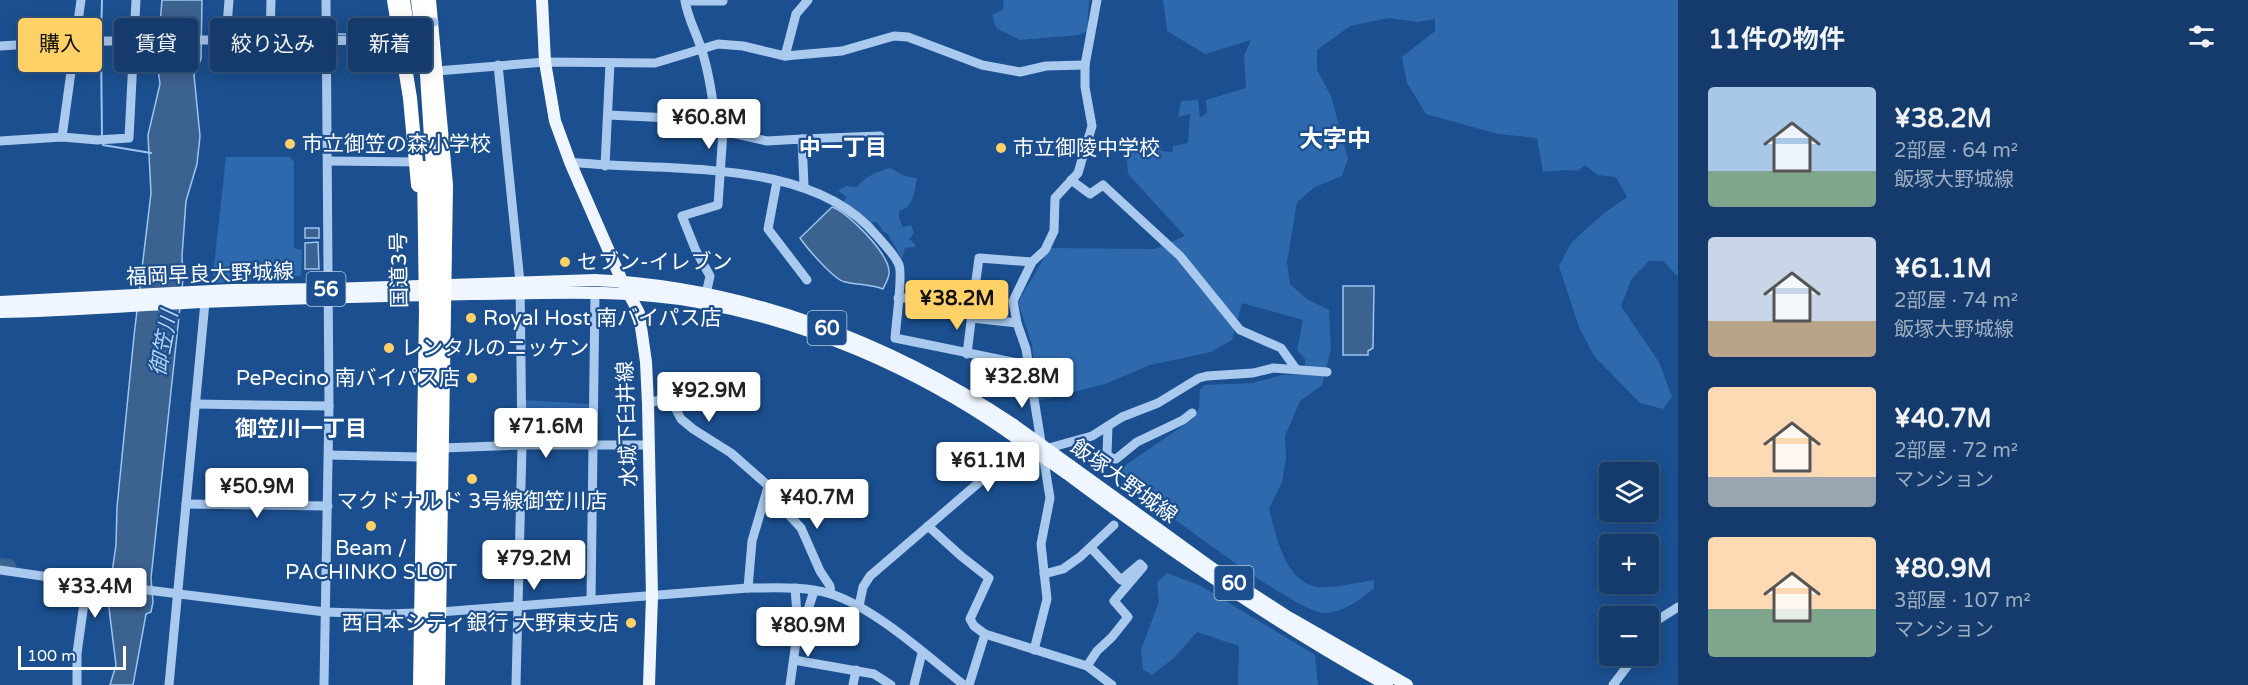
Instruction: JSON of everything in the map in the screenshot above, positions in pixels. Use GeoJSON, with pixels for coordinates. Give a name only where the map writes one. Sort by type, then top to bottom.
{"type":"FeatureCollection","features":[{"type":"Feature","properties":{"kind":"highway","name":"国道3号"},"geometry":{"type":"LineString","coordinates":[[394,0],[395,18]]}},
{"type":"Feature","properties":{"kind":"highway"},"geometry":{"type":"LineString","coordinates":[[404,0],[412,66],[410,98]]}},
{"type":"Feature","properties":{"kind":"highway"},"geometry":{"type":"LineString","coordinates":[[409,0],[419,75],[426,214],[418,685]]}},
{"type":"Feature","properties":{"kind":"highway"},"geometry":{"type":"LineString","coordinates":[[418,0],[427,75],[436,214],[430,685]]}},
{"type":"Feature","properties":{"kind":"highway"},"geometry":{"type":"LineString","coordinates":[[429,0],[446,185],[438,685]]}},
{"type":"Feature","properties":{"kind":"highway","name":"国道3号"},"geometry":{"type":"LineString","coordinates":[[404,72],[410,98],[417,162],[421,290],[418,685]]}},
{"type":"Feature","properties":{"kind":"main road","name":"水城下臼井線"},"geometry":{"type":"LineString","coordinates":[[542,0],[545,62],[555,121],[570,162],[622,281],[639,313],[646,362],[648,404],[652,596],[649,685]]}},
{"type":"Feature","properties":{"kind":"main road","name":"飯塚大野城線"},"geometry":{"type":"LineString","coordinates":[[421,290],[520,288],[622,281],[706,294],[801,319],[865,343],[945,382],[1212,568],[1288,617],[1407,685]]}},
{"type":"Feature","properties":{"kind":"main road","name":"飯塚大野城線"},"geometry":{"type":"LineString","coordinates":[[520,288],[629,294],[699,302],[807,330],[897,366],[1011,429]]}},
{"type":"Feature","properties":{"kind":"main road","name":"福岡早良大野城線"},"geometry":{"type":"LineString","coordinates":[[0,312],[114,302],[421,290]]}},
{"type":"Feature","properties":{"kind":"main road","name":"福岡早良大野城線"},"geometry":{"type":"LineString","coordinates":[[0,302],[205,302],[232,296]]}},
{"type":"Feature","properties":{"kind":"main road","name":"飯塚大野城線"},"geometry":{"type":"LineString","coordinates":[[1069,470],[1204,573],[1337,657],[1387,685]]}},
{"type":"Feature","properties":{"kind":"street"},"geometry":{"type":"LineString","coordinates":[[79,18],[81,0]]}},
{"type":"Feature","properties":{"kind":"street"},"geometry":{"type":"LineString","coordinates":[[135,18],[136,0]]}},
{"type":"Feature","properties":{"kind":"street"},"geometry":{"type":"LineString","coordinates":[[227,18],[229,0]]}},
{"type":"Feature","properties":{"kind":"street"},"geometry":{"type":"LineString","coordinates":[[271,18],[272,0]]}},
{"type":"Feature","properties":{"kind":"street"},"geometry":{"type":"LineString","coordinates":[[326,0],[326,18]]}},
{"type":"Feature","properties":{"kind":"street"},"geometry":{"type":"LineString","coordinates":[[784,56],[796,14],[807,0]]}},
{"type":"Feature","properties":{"kind":"street"},"geometry":{"type":"LineString","coordinates":[[1034,650],[1047,599],[1041,544],[1050,498],[1026,348],[1017,323],[1013,301],[1032,262],[1045,250],[1053,231],[1055,198],[1078,173],[1092,126],[1085,87],[1085,65],[1097,0]]}},
{"type":"Feature","properties":{"kind":"street"},"geometry":{"type":"LineString","coordinates":[[713,120],[715,117],[708,71],[687,14],[685,1],[723,1]]}},
{"type":"Feature","properties":{"kind":"street"},"geometry":{"type":"LineString","coordinates":[[437,70],[545,62],[654,63],[718,44],[743,46],[784,56],[842,51],[894,36],[908,37],[982,65],[1011,71],[1020,72],[1046,66],[1085,65]]}},
{"type":"Feature","properties":{"kind":"street"},"geometry":{"type":"LineString","coordinates":[[0,46],[18,45]]}},
{"type":"Feature","properties":{"kind":"street"},"geometry":{"type":"LineString","coordinates":[[605,166],[610,63]]}},
{"type":"Feature","properties":{"kind":"street"},"geometry":{"type":"LineString","coordinates":[[498,65],[520,288],[522,445],[516,685]]}},
{"type":"Feature","properties":{"kind":"street"},"geometry":{"type":"LineString","coordinates":[[62,137],[71,72]]}},
{"type":"Feature","properties":{"kind":"street"},"geometry":{"type":"LineString","coordinates":[[0,141],[62,137],[97,140],[129,138],[132,72]]}},
{"type":"Feature","properties":{"kind":"street"},"geometry":{"type":"LineString","coordinates":[[324,685],[329,455],[327,72]]}},
{"type":"Feature","properties":{"kind":"street"},"geometry":{"type":"LineString","coordinates":[[608,115],[713,120],[723,131],[767,141],[880,136]]}},
{"type":"Feature","properties":{"kind":"street"},"geometry":{"type":"LineString","coordinates":[[706,294],[710,276],[696,251],[682,216],[718,205],[723,131]]}},
{"type":"Feature","properties":{"kind":"street"},"geometry":{"type":"LineString","coordinates":[[802,139],[804,186]]}},
{"type":"Feature","properties":{"kind":"street"},"geometry":{"type":"LineString","coordinates":[[329,161],[417,162]]}},
{"type":"Feature","properties":{"kind":"street"},"geometry":{"type":"LineString","coordinates":[[570,162],[605,166],[721,170],[804,186],[824,194],[869,226],[899,265],[901,279],[895,338],[1028,365]]}},
{"type":"Feature","properties":{"kind":"street"},"geometry":{"type":"LineString","coordinates":[[1071,180],[1090,194],[1103,185],[1180,256],[1240,330],[1281,348],[1296,369]]}},
{"type":"Feature","properties":{"kind":"street"},"geometry":{"type":"LineString","coordinates":[[777,181],[768,228],[807,280]]}},
{"type":"Feature","properties":{"kind":"street"},"geometry":{"type":"LineString","coordinates":[[968,354],[979,258],[1032,262]]}},
{"type":"Feature","properties":{"kind":"street"},"geometry":{"type":"LineString","coordinates":[[591,600],[595,293]]}},
{"type":"Feature","properties":{"kind":"street"},"geometry":{"type":"LineString","coordinates":[[898,298],[926,298],[972,314],[1017,323]]}},
{"type":"Feature","properties":{"kind":"street"},"geometry":{"type":"LineString","coordinates":[[169,685],[174,593],[186,504],[205,302]]}},
{"type":"Feature","properties":{"kind":"street"},"geometry":{"type":"LineString","coordinates":[[859,606],[863,587],[870,576],[1009,459],[1092,436],[1122,417],[1158,402],[1199,378],[1253,373],[1273,368],[1328,372]]}},
{"type":"Feature","properties":{"kind":"street"},"geometry":{"type":"LineString","coordinates":[[648,404],[669,396],[681,418],[693,429],[731,453],[780,497],[790,516],[801,528],[820,571],[830,586],[831,594]]}},
{"type":"Feature","properties":{"kind":"street"},"geometry":{"type":"LineString","coordinates":[[195,404],[329,406]]}},
{"type":"Feature","properties":{"kind":"street"},"geometry":{"type":"LineString","coordinates":[[1108,426],[1107,454],[1116,459],[1137,442],[1183,420],[1192,413]]}},
{"type":"Feature","properties":{"kind":"street"},"geometry":{"type":"LineString","coordinates":[[443,448],[522,445],[648,445]]}},
{"type":"Feature","properties":{"kind":"street"},"geometry":{"type":"LineString","coordinates":[[329,455],[420,457]]}},
{"type":"Feature","properties":{"kind":"street"},"geometry":{"type":"LineString","coordinates":[[748,588],[752,541],[768,487]]}},
{"type":"Feature","properties":{"kind":"street"},"geometry":{"type":"LineString","coordinates":[[186,504],[328,506]]}},
{"type":"Feature","properties":{"kind":"street"},"geometry":{"type":"LineString","coordinates":[[1044,574],[1063,569],[1114,525]]}},
{"type":"Feature","properties":{"kind":"street"},"geometry":{"type":"LineString","coordinates":[[928,526],[989,578],[970,619],[974,626],[985,634],[1087,666],[1112,685]]}},
{"type":"Feature","properties":{"kind":"street"},"geometry":{"type":"LineString","coordinates":[[1087,666],[1097,651],[1128,617],[1114,601],[1143,567],[1140,564],[1134,567],[1120,580],[1090,548]]}},
{"type":"Feature","properties":{"kind":"street"},"geometry":{"type":"LineString","coordinates":[[0,570],[325,612],[440,612],[748,588],[795,588],[831,594],[859,606],[964,685]]}},
{"type":"Feature","properties":{"kind":"street"},"geometry":{"type":"LineString","coordinates":[[77,685],[77,652],[89,583]]}},
{"type":"Feature","properties":{"kind":"street"},"geometry":{"type":"LineString","coordinates":[[790,685],[798,627],[795,588]]}},
{"type":"Feature","properties":{"kind":"street"},"geometry":{"type":"LineString","coordinates":[[798,627],[805,619],[814,591]]}},
{"type":"Feature","properties":{"kind":"street"},"geometry":{"type":"LineString","coordinates":[[1659,619],[1678,607]]}},
{"type":"Feature","properties":{"kind":"street"},"geometry":{"type":"LineString","coordinates":[[969,685],[985,634]]}},
{"type":"Feature","properties":{"kind":"street"},"geometry":{"type":"LineString","coordinates":[[914,685],[922,652]]}},
{"type":"Feature","properties":{"kind":"street"},"geometry":{"type":"LineString","coordinates":[[794,660],[874,674],[891,685]]}},
{"type":"Feature","properties":{"kind":"street"},"geometry":{"type":"LineString","coordinates":[[1613,685],[1627,666]]}},
{"type":"Feature","properties":{"kind":"street"},"geometry":{"type":"LineString","coordinates":[[853,685],[856,670]]}},
{"type":"Feature","properties":{"kind":"shaded area"},"geometry":{"type":"Polygon","coordinates":[[[1003,0],[1089,0],[1087,32],[1078,35],[1020,40],[996,28],[992,15],[1004,9],[1003,0]]]}},
{"type":"Feature","properties":{"kind":"shaded area"},"geometry":{"type":"Polygon","coordinates":[[[1163,0],[1678,0],[1678,277],[1663,261],[1649,261],[1632,278],[1621,306],[1659,362],[1672,397],[1663,409],[1640,403],[1594,356],[1579,327],[1559,266],[1571,243],[1604,213],[1627,197],[1616,177],[1598,175],[1585,165],[1578,171],[1543,172],[1537,138],[1498,134],[1426,114],[1407,83],[1402,57],[1435,31],[1435,19],[1418,22],[1389,18],[1350,26],[1317,50],[1317,70],[1331,96],[1348,159],[1342,176],[1315,187],[1297,202],[1287,262],[1290,284],[1307,299],[1329,310],[1331,349],[1322,385],[1300,401],[1285,436],[1286,458],[1282,482],[1269,509],[1279,544],[1297,577],[1307,584],[1318,587],[1374,580],[1374,588],[1346,608],[1326,613],[1311,609],[1287,597],[1226,557],[1125,481],[1120,472],[1127,464],[1193,419],[1199,408],[1200,390],[1205,385],[1253,383],[1282,375],[1305,375],[1305,359],[1297,350],[1303,320],[1242,303],[1232,340],[1211,352],[1150,365],[1105,384],[1038,401],[1032,345],[1018,302],[1050,248],[1155,249],[1185,236],[1128,174],[1125,137],[1162,145],[1161,151],[1173,152],[1173,146],[1188,143],[1190,114],[1178,117],[1181,101],[1198,100],[1200,118],[1207,113],[1206,100],[1246,88],[1244,56],[1251,40],[1205,54],[1167,31],[1163,0]]]}},
{"type":"Feature","properties":{"kind":"shaded area"},"geometry":{"type":"Polygon","coordinates":[[[226,157],[290,157],[294,162],[294,248],[302,250],[301,276],[216,283],[213,274],[226,157]]]}},
{"type":"Feature","properties":{"kind":"shaded area"},"geometry":{"type":"Polygon","coordinates":[[[890,168],[905,176],[917,178],[914,194],[908,206],[899,211],[903,227],[911,225],[914,233],[909,239],[915,244],[915,247],[905,248],[902,259],[888,234],[877,222],[870,222],[843,203],[847,197],[838,191],[846,186],[857,187],[863,180],[890,168]]]}},
{"type":"Feature","properties":{"kind":"shaded area"},"geometry":{"type":"Polygon","coordinates":[[[525,400],[589,404],[590,438],[586,443],[530,441],[525,435],[525,400]]]}},
{"type":"Feature","properties":{"kind":"shaded area"},"geometry":{"type":"Polygon","coordinates":[[[1167,573],[1201,586],[1315,655],[1318,685],[1238,685],[1239,646],[1197,632],[1174,658],[1152,675],[1143,670],[1141,650],[1159,602],[1157,582],[1167,573]]]}},
{"type":"Feature","properties":{"kind":"water"},"geometry":{"type":"Polygon","coordinates":[[[162,0],[202,0],[201,59],[198,66],[198,18],[161,18],[162,0]]]}},
{"type":"Feature","properties":{"kind":"water","name":"御笠川"},"geometry":{"type":"Polygon","coordinates":[[[158,72],[195,72],[200,136],[197,164],[186,201],[182,256],[183,279],[151,578],[153,602],[151,612],[146,614],[133,685],[110,685],[116,665],[108,600],[116,545],[117,507],[134,336],[151,193],[148,135],[160,84],[158,72]]]}},
{"type":"Feature","properties":{"kind":"water"},"geometry":{"type":"Polygon","coordinates":[[[832,207],[857,225],[882,254],[889,273],[883,289],[840,280],[821,263],[800,238],[832,207]]]}},
{"type":"Feature","properties":{"kind":"water"},"geometry":{"type":"Polygon","coordinates":[[[305,228],[319,228],[319,238],[305,238],[305,228]]]}},
{"type":"Feature","properties":{"kind":"water"},"geometry":{"type":"Polygon","coordinates":[[[318,242],[319,269],[305,269],[305,243],[318,242]]]}},
{"type":"Feature","properties":{"kind":"water"},"geometry":{"type":"Polygon","coordinates":[[[1343,286],[1374,286],[1373,348],[1368,351],[1368,355],[1343,355],[1343,286]]]}},
{"type":"Feature","properties":{"kind":"waterway"},"geometry":{"type":"LineString","coordinates":[[102,0],[102,18]]}},
{"type":"Feature","properties":{"kind":"waterway"},"geometry":{"type":"LineString","coordinates":[[336,34],[348,34]]}},
{"type":"Feature","properties":{"kind":"waterway"},"geometry":{"type":"LineString","coordinates":[[101,72],[102,137]]}},
{"type":"Feature","properties":{"kind":"waterway"},"geometry":{"type":"LineString","coordinates":[[103,142],[103,145],[151,153]]}},
{"type":"Feature","properties":{"kind":"waterway"},"geometry":{"type":"LineString","coordinates":[[0,565],[9,566]]}},
{"type":"Feature","properties":{"kind":"place","name":"市立御笠の森小学校"},"geometry":{"type":"Point","coordinates":[290,144]}},
{"type":"Feature","properties":{"kind":"place","name":"市立御陵中学校"},"geometry":{"type":"Point","coordinates":[1001,148]}},
{"type":"Feature","properties":{"kind":"place","name":"セブン-イレブン"},"geometry":{"type":"Point","coordinates":[565,262]}},
{"type":"Feature","properties":{"kind":"place","name":"Royal Host 南バイパス店"},"geometry":{"type":"Point","coordinates":[471,318]}},
{"type":"Feature","properties":{"kind":"place","name":"レンタルのニッケン"},"geometry":{"type":"Point","coordinates":[389,348]}},
{"type":"Feature","properties":{"kind":"place","name":"PePecino 南バイパス店"},"geometry":{"type":"Point","coordinates":[472,378]}},
{"type":"Feature","properties":{"kind":"place","name":"マクドナルド 3号線御笠川店"},"geometry":{"type":"Point","coordinates":[472,479]}},
{"type":"Feature","properties":{"kind":"place","name":"Beam / PACHINKO SLOT"},"geometry":{"type":"Point","coordinates":[371,526]}},
{"type":"Feature","properties":{"kind":"place","name":"西日本シティ銀行 大野東支店"},"geometry":{"type":"Point","coordinates":[631,623]}},
{"type":"Feature","properties":{"kind":"district","name":"大字中"},"geometry":{"type":"Point","coordinates":[1335,139]}},
{"type":"Feature","properties":{"kind":"district","name":"中一丁目"},"geometry":{"type":"Point","coordinates":[843,147]}},
{"type":"Feature","properties":{"kind":"district","name":"御笠川一丁目"},"geometry":{"type":"Point","coordinates":[301,428]}}]}
